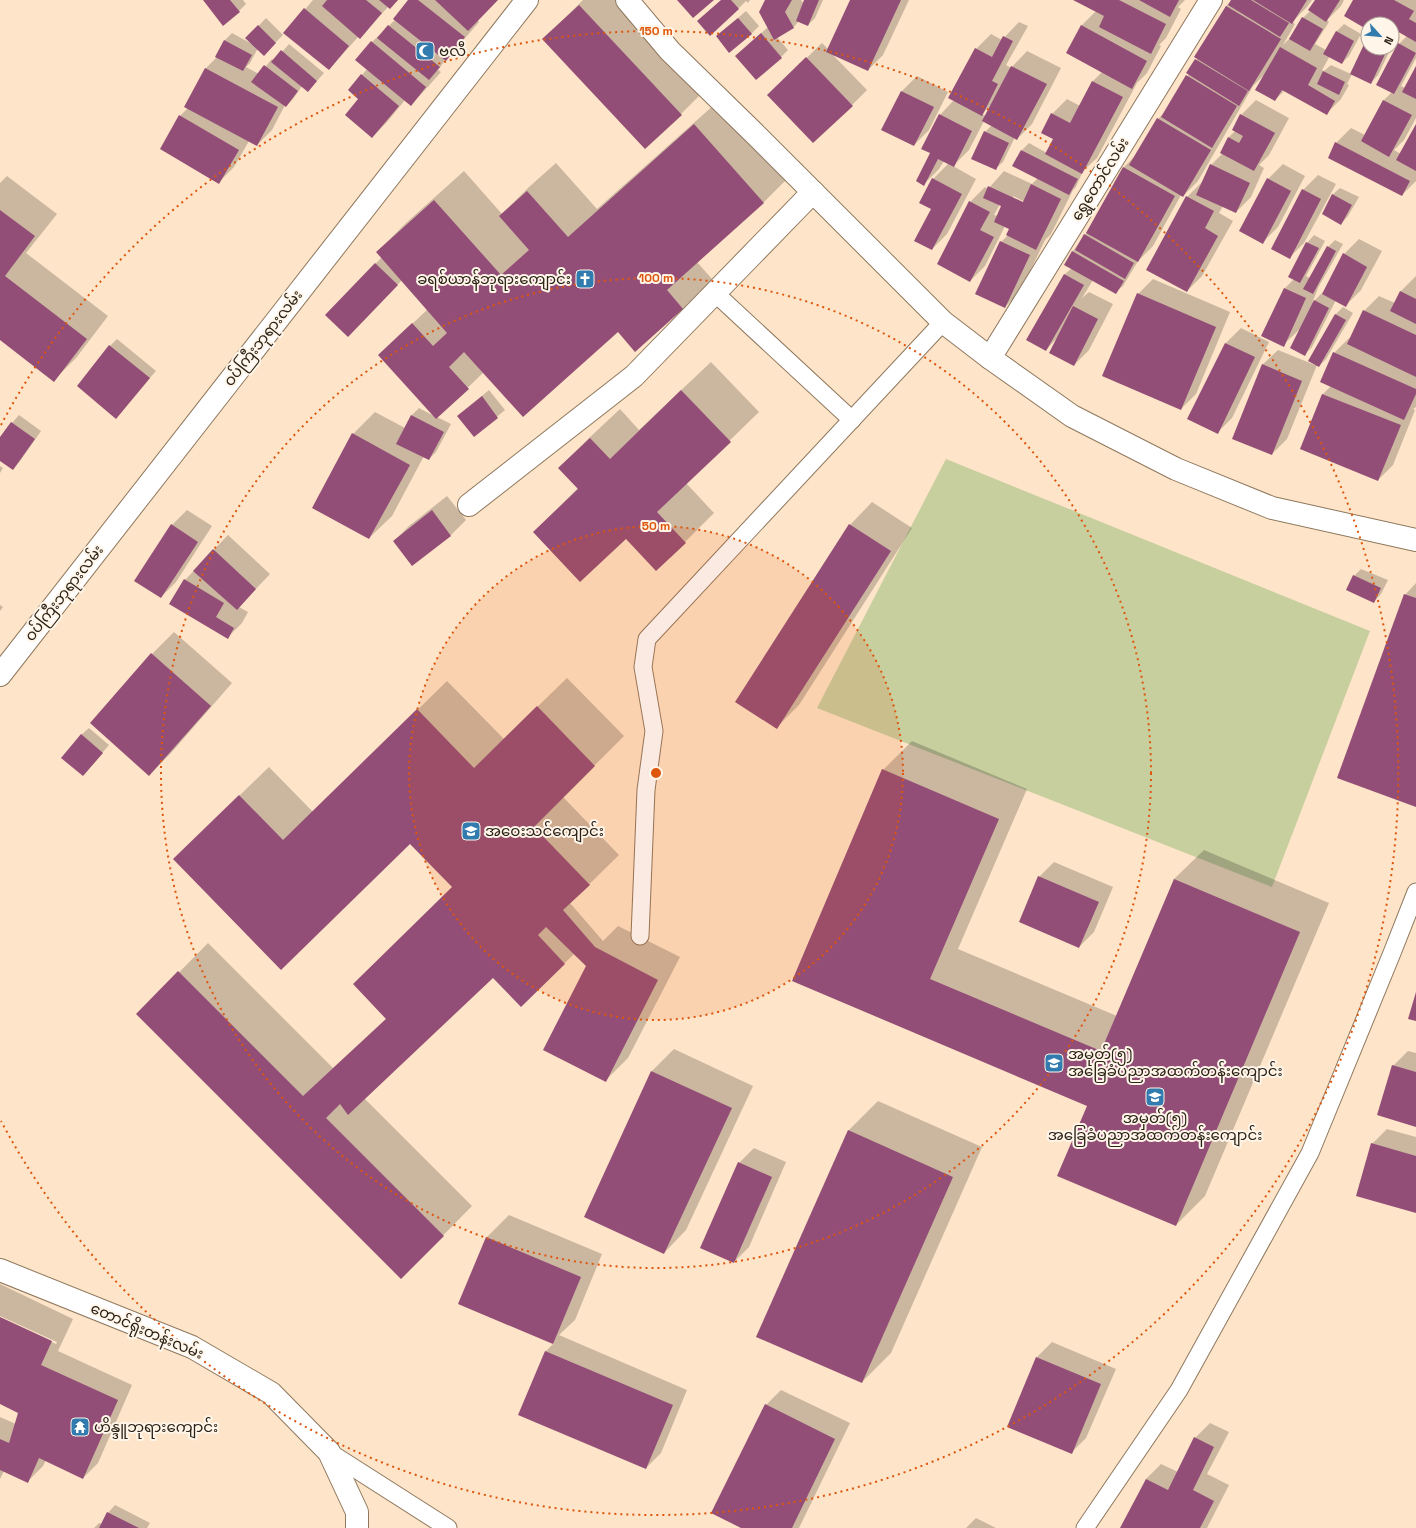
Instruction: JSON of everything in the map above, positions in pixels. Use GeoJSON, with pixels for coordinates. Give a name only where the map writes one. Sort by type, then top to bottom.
{"type":"FeatureCollection","features":[{"type":"Feature","properties":{"kind":"street","name":"ဝပ်ကြီးဘုရားလမ်း"},"geometry":{"type":"LineString","coordinates":[[0,675],[527,0]]}},
{"type":"Feature","properties":{"kind":"street"},"geometry":{"type":"LineString","coordinates":[[627,0],[670,51],[943,322],[990,358],[1072,416],[1176,469],[1272,508],[1416,540]]}},
{"type":"Feature","properties":{"kind":"street","name":"ရွှေတောင်လမ်း"},"geometry":{"type":"LineString","coordinates":[[990,358],[1211,0]]}},
{"type":"Feature","properties":{"kind":"street"},"geometry":{"type":"LineString","coordinates":[[469,505],[634,376],[813,192]]}},
{"type":"Feature","properties":{"kind":"street","name":"တောင်ရိုးတန်းလမ်း"},"geometry":{"type":"LineString","coordinates":[[0,1270],[192,1347],[271,1394],[329,1452],[357,1512],[357,1528]]}},
{"type":"Feature","properties":{"kind":"lane"},"geometry":{"type":"LineString","coordinates":[[715,293],[852,420]]}},
{"type":"Feature","properties":{"kind":"lane"},"geometry":{"type":"LineString","coordinates":[[640,936],[646,790],[654,732],[643,667],[647,639],[943,322]]}},
{"type":"Feature","properties":{"kind":"lane"},"geometry":{"type":"LineString","coordinates":[[1085,1528],[1178,1390],[1310,1153],[1416,892]]}},
{"type":"Feature","properties":{"kind":"lane"},"geometry":{"type":"LineString","coordinates":[[329,1452],[448,1528]]}},
{"type":"Feature","properties":{"kind":"green space"},"geometry":{"type":"Polygon","coordinates":[[[946,459],[1370,631],[1272,887],[817,708],[946,459]]]}},
{"type":"Feature","properties":{"kind":"building"},"geometry":{"type":"Polygon","coordinates":[[[203,0],[230,0],[240,12],[223,26],[203,0]]]}},
{"type":"Feature","properties":{"kind":"building"},"geometry":{"type":"Polygon","coordinates":[[[327,0],[366,0],[382,13],[360,39],[322,6],[327,0]]]}},
{"type":"Feature","properties":{"kind":"building"},"geometry":{"type":"Polygon","coordinates":[[[379,0],[398,0],[390,9],[379,0]]]}},
{"type":"Feature","properties":{"kind":"building"},"geometry":{"type":"Polygon","coordinates":[[[408,0],[418,0],[465,37],[446,61],[393,19],[408,0]]]}},
{"type":"Feature","properties":{"kind":"building"},"geometry":{"type":"Polygon","coordinates":[[[435,0],[498,0],[468,31],[435,0]]]}},
{"type":"Feature","properties":{"kind":"building"},"geometry":{"type":"Polygon","coordinates":[[[677,0],[714,0],[693,18],[677,0]]]}},
{"type":"Feature","properties":{"kind":"building"},"geometry":{"type":"Polygon","coordinates":[[[721,0],[731,0],[739,9],[710,36],[697,21],[721,0]]]}},
{"type":"Feature","properties":{"kind":"building"},"geometry":{"type":"Polygon","coordinates":[[[765,0],[792,0],[785,12],[794,28],[774,40],[759,12],[765,0]]]}},
{"type":"Feature","properties":{"kind":"building"},"geometry":{"type":"Polygon","coordinates":[[[804,0],[819,0],[808,26],[796,21],[804,0]]]}},
{"type":"Feature","properties":{"kind":"building"},"geometry":{"type":"Polygon","coordinates":[[[850,0],[901,0],[868,71],[826,52],[850,0]]]}},
{"type":"Feature","properties":{"kind":"building"},"geometry":{"type":"Polygon","coordinates":[[[1073,0],[1119,0],[1166,24],[1151,54],[1099,27],[1104,16],[1073,0]]]}},
{"type":"Feature","properties":{"kind":"building"},"geometry":{"type":"Polygon","coordinates":[[[1139,0],[1179,0],[1170,17],[1139,0]]]}},
{"type":"Feature","properties":{"kind":"building"},"geometry":{"type":"Polygon","coordinates":[[[1231,0],[1251,0],[1289,23],[1280,37],[1228,5],[1231,0]]]}},
{"type":"Feature","properties":{"kind":"building"},"geometry":{"type":"Polygon","coordinates":[[[1253,0],[1307,0],[1292,24],[1253,0]]]}},
{"type":"Feature","properties":{"kind":"building"},"geometry":{"type":"Polygon","coordinates":[[[1315,0],[1340,0],[1326,22],[1308,10],[1315,0]]]}},
{"type":"Feature","properties":{"kind":"building"},"geometry":{"type":"Polygon","coordinates":[[[1353,0],[1394,0],[1414,11],[1409,19],[1416,23],[1416,42],[1400,33],[1400,16],[1360,16],[1360,25],[1344,16],[1353,0]]]}},
{"type":"Feature","properties":{"kind":"building"},"geometry":{"type":"Polygon","coordinates":[[[579,5],[682,115],[645,149],[542,39],[579,5]]]}},
{"type":"Feature","properties":{"kind":"building"},"geometry":{"type":"Polygon","coordinates":[[[1226,6],[1281,39],[1249,91],[1194,57],[1226,6]]]}},
{"type":"Feature","properties":{"kind":"building"},"geometry":{"type":"Polygon","coordinates":[[[304,8],[349,46],[329,70],[283,33],[304,8]]]}},
{"type":"Feature","properties":{"kind":"building"},"geometry":{"type":"Polygon","coordinates":[[[1302,17],[1323,29],[1310,51],[1289,39],[1302,17]]]}},
{"type":"Feature","properties":{"kind":"building"},"geometry":{"type":"Polygon","coordinates":[[[738,18],[752,34],[729,53],[716,36],[738,18]]]}},
{"type":"Feature","properties":{"kind":"building"},"geometry":{"type":"Polygon","coordinates":[[[258,25],[276,43],[264,56],[245,38],[258,25]]]}},
{"type":"Feature","properties":{"kind":"building"},"geometry":{"type":"Polygon","coordinates":[[[388,25],[440,67],[429,80],[377,38],[388,25]]]}},
{"type":"Feature","properties":{"kind":"building"},"geometry":{"type":"Polygon","coordinates":[[[1081,25],[1147,61],[1132,89],[1066,53],[1081,25]]]}},
{"type":"Feature","properties":{"kind":"building"},"geometry":{"type":"Polygon","coordinates":[[[1336,31],[1354,41],[1342,64],[1323,54],[1336,31]]]}},
{"type":"Feature","properties":{"kind":"building"},"geometry":{"type":"Polygon","coordinates":[[[761,33],[782,58],[756,80],[735,56],[761,33]]]}},
{"type":"Feature","properties":{"kind":"building"},"geometry":{"type":"Polygon","coordinates":[[[1003,36],[1013,41],[992,81],[998,84],[982,116],[948,98],[975,48],[992,57],[1003,36]]]}},
{"type":"Feature","properties":{"kind":"building"},"geometry":{"type":"Polygon","coordinates":[[[224,40],[252,55],[243,71],[215,57],[224,40]]]}},
{"type":"Feature","properties":{"kind":"building"},"geometry":{"type":"Polygon","coordinates":[[[371,41],[426,87],[411,106],[355,60],[371,41]]]}},
{"type":"Feature","properties":{"kind":"building"},"geometry":{"type":"Polygon","coordinates":[[[1400,44],[1416,53],[1394,94],[1376,85],[1391,56],[1400,56],[1400,44]]]}},
{"type":"Feature","properties":{"kind":"building"},"geometry":{"type":"Polygon","coordinates":[[[1280,47],[1317,68],[1308,85],[1335,101],[1327,115],[1282,90],[1275,101],[1255,90],[1280,47]]]}},
{"type":"Feature","properties":{"kind":"building"},"geometry":{"type":"Polygon","coordinates":[[[281,50],[317,81],[308,92],[271,62],[281,50]]]}},
{"type":"Feature","properties":{"kind":"building"},"geometry":{"type":"Polygon","coordinates":[[[1360,53],[1360,56],[1384,56],[1371,84],[1350,74],[1360,53]]]}},
{"type":"Feature","properties":{"kind":"building"},"geometry":{"type":"Polygon","coordinates":[[[806,57],[853,106],[813,143],[767,95],[806,57]]]}},
{"type":"Feature","properties":{"kind":"building"},"geometry":{"type":"Polygon","coordinates":[[[1195,59],[1248,91],[1239,106],[1186,73],[1195,59]]]}},
{"type":"Feature","properties":{"kind":"building"},"geometry":{"type":"Polygon","coordinates":[[[264,65],[298,91],[286,107],[251,82],[264,65]]]}},
{"type":"Feature","properties":{"kind":"building"},"geometry":{"type":"Polygon","coordinates":[[[1011,66],[1047,84],[1017,140],[982,121],[1011,66]]]}},
{"type":"Feature","properties":{"kind":"building"},"geometry":{"type":"Polygon","coordinates":[[[1416,66],[1416,99],[1402,92],[1416,66]]]}},
{"type":"Feature","properties":{"kind":"building"},"geometry":{"type":"Polygon","coordinates":[[[205,68],[278,107],[257,146],[184,107],[205,68]]]}},
{"type":"Feature","properties":{"kind":"building"},"geometry":{"type":"Polygon","coordinates":[[[1323,71],[1345,82],[1339,95],[1317,84],[1323,71]]]}},
{"type":"Feature","properties":{"kind":"building"},"geometry":{"type":"Polygon","coordinates":[[[361,74],[399,106],[372,138],[345,115],[358,99],[348,90],[361,74]]]}},
{"type":"Feature","properties":{"kind":"building"},"geometry":{"type":"Polygon","coordinates":[[[1186,75],[1237,106],[1212,148],[1161,117],[1186,75]]]}},
{"type":"Feature","properties":{"kind":"building"},"geometry":{"type":"Polygon","coordinates":[[[1092,81],[1123,97],[1082,174],[1045,154],[1053,139],[1041,133],[1051,113],[1070,123],[1092,81]]]}},
{"type":"Feature","properties":{"kind":"building"},"geometry":{"type":"Polygon","coordinates":[[[901,91],[934,107],[914,146],[881,130],[901,91]]]}},
{"type":"Feature","properties":{"kind":"building"},"geometry":{"type":"Polygon","coordinates":[[[1383,100],[1412,115],[1389,157],[1361,141],[1383,100]]]}},
{"type":"Feature","properties":{"kind":"building"},"geometry":{"type":"Polygon","coordinates":[[[939,114],[972,131],[954,167],[938,159],[924,186],[916,181],[930,153],[921,149],[939,114]]]}},
{"type":"Feature","properties":{"kind":"building"},"geometry":{"type":"Polygon","coordinates":[[[1240,114],[1275,133],[1254,171],[1220,153],[1228,137],[1239,143],[1243,136],[1232,130],[1240,114]]]}},
{"type":"Feature","properties":{"kind":"building"},"geometry":{"type":"Polygon","coordinates":[[[179,115],[239,150],[219,184],[160,149],[179,115]]]}},
{"type":"Feature","properties":{"kind":"building"},"geometry":{"type":"Polygon","coordinates":[[[1157,118],[1211,150],[1183,197],[1129,165],[1157,118]]]}},
{"type":"Feature","properties":{"kind":"building"},"geometry":{"type":"Polygon","coordinates":[[[694,124],[764,203],[667,290],[683,309],[635,352],[618,332],[523,417],[464,352],[449,367],[469,389],[436,419],[378,355],[412,323],[433,346],[447,333],[376,252],[434,200],[501,275],[529,250],[499,216],[527,191],[568,237],[694,124]]]}},
{"type":"Feature","properties":{"kind":"building"},"geometry":{"type":"Polygon","coordinates":[[[1416,124],[1416,171],[1396,160],[1416,124]]]}},
{"type":"Feature","properties":{"kind":"building"},"geometry":{"type":"Polygon","coordinates":[[[984,131],[1009,143],[996,170],[971,159],[984,131]]]}},
{"type":"Feature","properties":{"kind":"building"},"geometry":{"type":"Polygon","coordinates":[[[1335,142],[1410,181],[1402,196],[1328,158],[1335,142]]]}},
{"type":"Feature","properties":{"kind":"building"},"geometry":{"type":"Polygon","coordinates":[[[1021,150],[1078,179],[1069,195],[1012,166],[1021,150]]]}},
{"type":"Feature","properties":{"kind":"building"},"geometry":{"type":"Polygon","coordinates":[[[1210,164],[1250,183],[1236,213],[1196,195],[1210,164]]]}},
{"type":"Feature","properties":{"kind":"building"},"geometry":{"type":"Polygon","coordinates":[[[1123,167],[1175,196],[1138,262],[1086,233],[1123,167]]]}},
{"type":"Feature","properties":{"kind":"building"},"geometry":{"type":"Polygon","coordinates":[[[932,178],[962,194],[932,250],[914,241],[931,209],[919,203],[932,178]]]}},
{"type":"Feature","properties":{"kind":"building"},"geometry":{"type":"Polygon","coordinates":[[[1267,178],[1291,191],[1263,244],[1239,231],[1267,178]]]}},
{"type":"Feature","properties":{"kind":"building"},"geometry":{"type":"Polygon","coordinates":[[[1031,184],[1061,199],[1036,250],[1006,235],[1009,229],[994,222],[1001,206],[983,198],[988,186],[1023,202],[1031,184]]]}},
{"type":"Feature","properties":{"kind":"building"},"geometry":{"type":"Polygon","coordinates":[[[1302,189],[1321,199],[1290,259],[1271,249],[1302,189]]]}},
{"type":"Feature","properties":{"kind":"building"},"geometry":{"type":"Polygon","coordinates":[[[1332,194],[1352,205],[1341,225],[1322,214],[1332,194]]]}},
{"type":"Feature","properties":{"kind":"building"},"geometry":{"type":"Polygon","coordinates":[[[1186,196],[1214,211],[1205,228],[1218,236],[1187,292],[1146,270],[1186,196]]]}},
{"type":"Feature","properties":{"kind":"building"},"geometry":{"type":"Polygon","coordinates":[[[969,201],[990,212],[980,230],[994,237],[970,282],[937,264],[969,201]]]}},
{"type":"Feature","properties":{"kind":"building"},"geometry":{"type":"Polygon","coordinates":[[[0,210],[35,236],[5,276],[87,339],[54,382],[0,340],[0,210]]]}},
{"type":"Feature","properties":{"kind":"building"},"geometry":{"type":"Polygon","coordinates":[[[1084,234],[1134,263],[1125,279],[1075,250],[1084,234]]]}},
{"type":"Feature","properties":{"kind":"building"},"geometry":{"type":"Polygon","coordinates":[[[1000,241],[1030,255],[1005,308],[975,294],[1000,241]]]}},
{"type":"Feature","properties":{"kind":"building"},"geometry":{"type":"Polygon","coordinates":[[[1306,242],[1319,248],[1300,283],[1288,277],[1306,242]]]}},
{"type":"Feature","properties":{"kind":"building"},"geometry":{"type":"Polygon","coordinates":[[[1327,246],[1336,251],[1313,294],[1303,289],[1327,246]]]}},
{"type":"Feature","properties":{"kind":"building"},"geometry":{"type":"Polygon","coordinates":[[[1072,251],[1124,281],[1116,294],[1064,265],[1072,251]]]}},
{"type":"Feature","properties":{"kind":"building"},"geometry":{"type":"Polygon","coordinates":[[[1343,253],[1367,267],[1346,307],[1322,294],[1343,253]]]}},
{"type":"Feature","properties":{"kind":"building"},"geometry":{"type":"Polygon","coordinates":[[[375,263],[398,285],[348,337],[325,315],[375,263]]]}},
{"type":"Feature","properties":{"kind":"building"},"geometry":{"type":"Polygon","coordinates":[[[1064,274],[1084,285],[1046,351],[1026,340],[1064,274]]]}},
{"type":"Feature","properties":{"kind":"building"},"geometry":{"type":"Polygon","coordinates":[[[1284,288],[1306,298],[1284,347],[1261,336],[1284,288]]]}},
{"type":"Feature","properties":{"kind":"building"},"geometry":{"type":"Polygon","coordinates":[[[1400,291],[1416,299],[1416,324],[1390,311],[1400,291]]]}},
{"type":"Feature","properties":{"kind":"building"},"geometry":{"type":"Polygon","coordinates":[[[1137,293],[1216,327],[1181,410],[1102,376],[1137,293]]]}},
{"type":"Feature","properties":{"kind":"building"},"geometry":{"type":"Polygon","coordinates":[[[1314,300],[1329,308],[1305,356],[1290,348],[1314,300]]]}},
{"type":"Feature","properties":{"kind":"building"},"geometry":{"type":"Polygon","coordinates":[[[1073,306],[1098,319],[1074,366],[1049,353],[1073,306]]]}},
{"type":"Feature","properties":{"kind":"building"},"geometry":{"type":"Polygon","coordinates":[[[1363,310],[1416,335],[1416,377],[1347,344],[1363,310]]]}},
{"type":"Feature","properties":{"kind":"building"},"geometry":{"type":"Polygon","coordinates":[[[1335,314],[1346,320],[1319,367],[1308,361],[1335,314]]]}},
{"type":"Feature","properties":{"kind":"building"},"geometry":{"type":"Polygon","coordinates":[[[1225,343],[1255,357],[1218,434],[1187,419],[1225,343]]]}},
{"type":"Feature","properties":{"kind":"building"},"geometry":{"type":"Polygon","coordinates":[[[109,345],[150,378],[116,419],[77,386],[109,345]]]}},
{"type":"Feature","properties":{"kind":"building"},"geometry":{"type":"Polygon","coordinates":[[[1333,352],[1416,389],[1416,394],[1404,420],[1320,382],[1333,352]]]}},
{"type":"Feature","properties":{"kind":"building"},"geometry":{"type":"Polygon","coordinates":[[[1262,364],[1302,381],[1272,455],[1232,439],[1262,364]]]}},
{"type":"Feature","properties":{"kind":"building"},"geometry":{"type":"Polygon","coordinates":[[[681,390],[731,442],[657,512],[686,543],[656,571],[626,539],[580,582],[533,532],[578,489],[558,468],[590,438],[610,459],[681,390]]]}},
{"type":"Feature","properties":{"kind":"building"},"geometry":{"type":"Polygon","coordinates":[[[1322,394],[1401,425],[1378,481],[1300,449],[1322,394]]]}},
{"type":"Feature","properties":{"kind":"building"},"geometry":{"type":"Polygon","coordinates":[[[482,396],[498,418],[474,437],[457,416],[482,396]]]}},
{"type":"Feature","properties":{"kind":"building"},"geometry":{"type":"Polygon","coordinates":[[[411,415],[444,432],[429,460],[396,444],[411,415]]]}},
{"type":"Feature","properties":{"kind":"building"},"geometry":{"type":"Polygon","coordinates":[[[11,422],[35,439],[13,470],[0,461],[0,437],[11,422]]]}},
{"type":"Feature","properties":{"kind":"building"},"geometry":{"type":"Polygon","coordinates":[[[352,433],[410,465],[369,539],[312,508],[352,433]]]}},
{"type":"Feature","properties":{"kind":"building"},"geometry":{"type":"Polygon","coordinates":[[[432,510],[451,536],[412,566],[393,541],[432,510]]]}},
{"type":"Feature","properties":{"kind":"building"},"geometry":{"type":"Polygon","coordinates":[[[171,524],[198,542],[161,598],[134,581],[171,524]]]}},
{"type":"Feature","properties":{"kind":"building"},"geometry":{"type":"Polygon","coordinates":[[[849,524],[891,551],[777,729],[735,702],[849,524]]]}},
{"type":"Feature","properties":{"kind":"building"},"geometry":{"type":"Polygon","coordinates":[[[213,549],[256,589],[237,610],[193,571],[213,549]]]}},
{"type":"Feature","properties":{"kind":"building"},"geometry":{"type":"Polygon","coordinates":[[[1353,575],[1381,588],[1374,603],[1346,590],[1353,575]]]}},
{"type":"Feature","properties":{"kind":"building"},"geometry":{"type":"Polygon","coordinates":[[[184,579],[224,603],[216,617],[234,628],[228,639],[169,604],[184,579]]]}},
{"type":"Feature","properties":{"kind":"building"},"geometry":{"type":"Polygon","coordinates":[[[1404,594],[1416,598],[1416,807],[1337,778],[1404,594]]]}},
{"type":"Feature","properties":{"kind":"building"},"geometry":{"type":"Polygon","coordinates":[[[151,653],[211,706],[149,776],[90,723],[151,653]]]}},
{"type":"Feature","properties":{"kind":"building"},"geometry":{"type":"Polygon","coordinates":[[[537,706],[595,766],[534,827],[590,885],[563,910],[595,947],[658,980],[606,1082],[543,1050],[586,966],[546,927],[538,935],[565,964],[521,1007],[493,978],[348,1115],[340,1104],[326,1118],[444,1236],[401,1279],[136,1014],[178,971],[303,1096],[386,1019],[353,984],[452,887],[410,844],[281,970],[173,859],[239,795],[283,840],[417,709],[474,768],[537,706]]]}},
{"type":"Feature","properties":{"kind":"building"},"geometry":{"type":"Polygon","coordinates":[[[81,734],[103,753],[83,776],[61,758],[81,734]]]}},
{"type":"Feature","properties":{"kind":"building"},"geometry":{"type":"Polygon","coordinates":[[[882,769],[999,819],[930,979],[1101,1051],[1174,879],[1300,932],[1176,1226],[1057,1176],[1087,1106],[792,981],[882,769]]]}},
{"type":"Feature","properties":{"kind":"building"},"geometry":{"type":"Polygon","coordinates":[[[1038,876],[1099,902],[1079,948],[1019,922],[1038,876]]]}},
{"type":"Feature","properties":{"kind":"building"},"geometry":{"type":"Polygon","coordinates":[[[1416,992],[1416,1021],[1408,1019],[1416,992]]]}},
{"type":"Feature","properties":{"kind":"building"},"geometry":{"type":"Polygon","coordinates":[[[1392,1065],[1416,1072],[1416,1127],[1377,1115],[1392,1065]]]}},
{"type":"Feature","properties":{"kind":"building"},"geometry":{"type":"Polygon","coordinates":[[[651,1071],[732,1108],[664,1254],[584,1217],[651,1071]]]}},
{"type":"Feature","properties":{"kind":"building"},"geometry":{"type":"Polygon","coordinates":[[[848,1130],[953,1177],[862,1383],[756,1337],[848,1130]]]}},
{"type":"Feature","properties":{"kind":"building"},"geometry":{"type":"Polygon","coordinates":[[[1371,1143],[1416,1156],[1416,1213],[1356,1196],[1371,1143]]]}},
{"type":"Feature","properties":{"kind":"building"},"geometry":{"type":"Polygon","coordinates":[[[738,1162],[772,1177],[734,1263],[700,1248],[738,1162]]]}},
{"type":"Feature","properties":{"kind":"building"},"geometry":{"type":"Polygon","coordinates":[[[486,1237],[581,1277],[553,1344],[458,1304],[486,1237]]]}},
{"type":"Feature","properties":{"kind":"building"},"geometry":{"type":"Polygon","coordinates":[[[0,1317],[52,1341],[41,1365],[118,1400],[83,1479],[39,1458],[28,1483],[0,1470],[0,1439],[9,1443],[18,1413],[0,1404],[0,1317]]]}},
{"type":"Feature","properties":{"kind":"building"},"geometry":{"type":"Polygon","coordinates":[[[545,1351],[673,1405],[646,1469],[518,1415],[545,1351]]]}},
{"type":"Feature","properties":{"kind":"building"},"geometry":{"type":"Polygon","coordinates":[[[1036,1357],[1101,1384],[1072,1454],[1007,1427],[1036,1357]]]}},
{"type":"Feature","properties":{"kind":"building"},"geometry":{"type":"Polygon","coordinates":[[[765,1404],[835,1439],[792,1528],[741,1528],[711,1513],[765,1404]]]}},
{"type":"Feature","properties":{"kind":"building"},"geometry":{"type":"Polygon","coordinates":[[[1194,1437],[1214,1447],[1193,1490],[1214,1501],[1200,1528],[1120,1528],[1146,1479],[1168,1490],[1194,1437]]]}},
{"type":"Feature","properties":{"kind":"building"},"geometry":{"type":"Polygon","coordinates":[[[107,1512],[139,1528],[99,1528],[107,1512]]]}},
{"type":"Feature","properties":{"kind":"place","name":"ဗလီ"},"geometry":{"type":"Point","coordinates":[425,51]}},
{"type":"Feature","properties":{"kind":"place","name":"ခရစ်ယာန်ဘုရားကျောင်း"},"geometry":{"type":"Point","coordinates":[585,279]}},
{"type":"Feature","properties":{"kind":"place","name":"အဝေးသင်ကျောင်း"},"geometry":{"type":"Point","coordinates":[471,831]}},
{"type":"Feature","properties":{"kind":"place","name":"အမုတ်(၅) အခြေခံပညာအထက်တန်းကျောင်း"},"geometry":{"type":"Point","coordinates":[1054,1063]}},
{"type":"Feature","properties":{"kind":"place","name":"အမှတ်(၅) အခြေခံပညာအထက်တန်းကျောင်း"},"geometry":{"type":"Point","coordinates":[1155,1097]}},
{"type":"Feature","properties":{"kind":"place","name":"ဟိန္ဒူဘုရားကျောင်း"},"geometry":{"type":"Point","coordinates":[80,1427]}}]}
